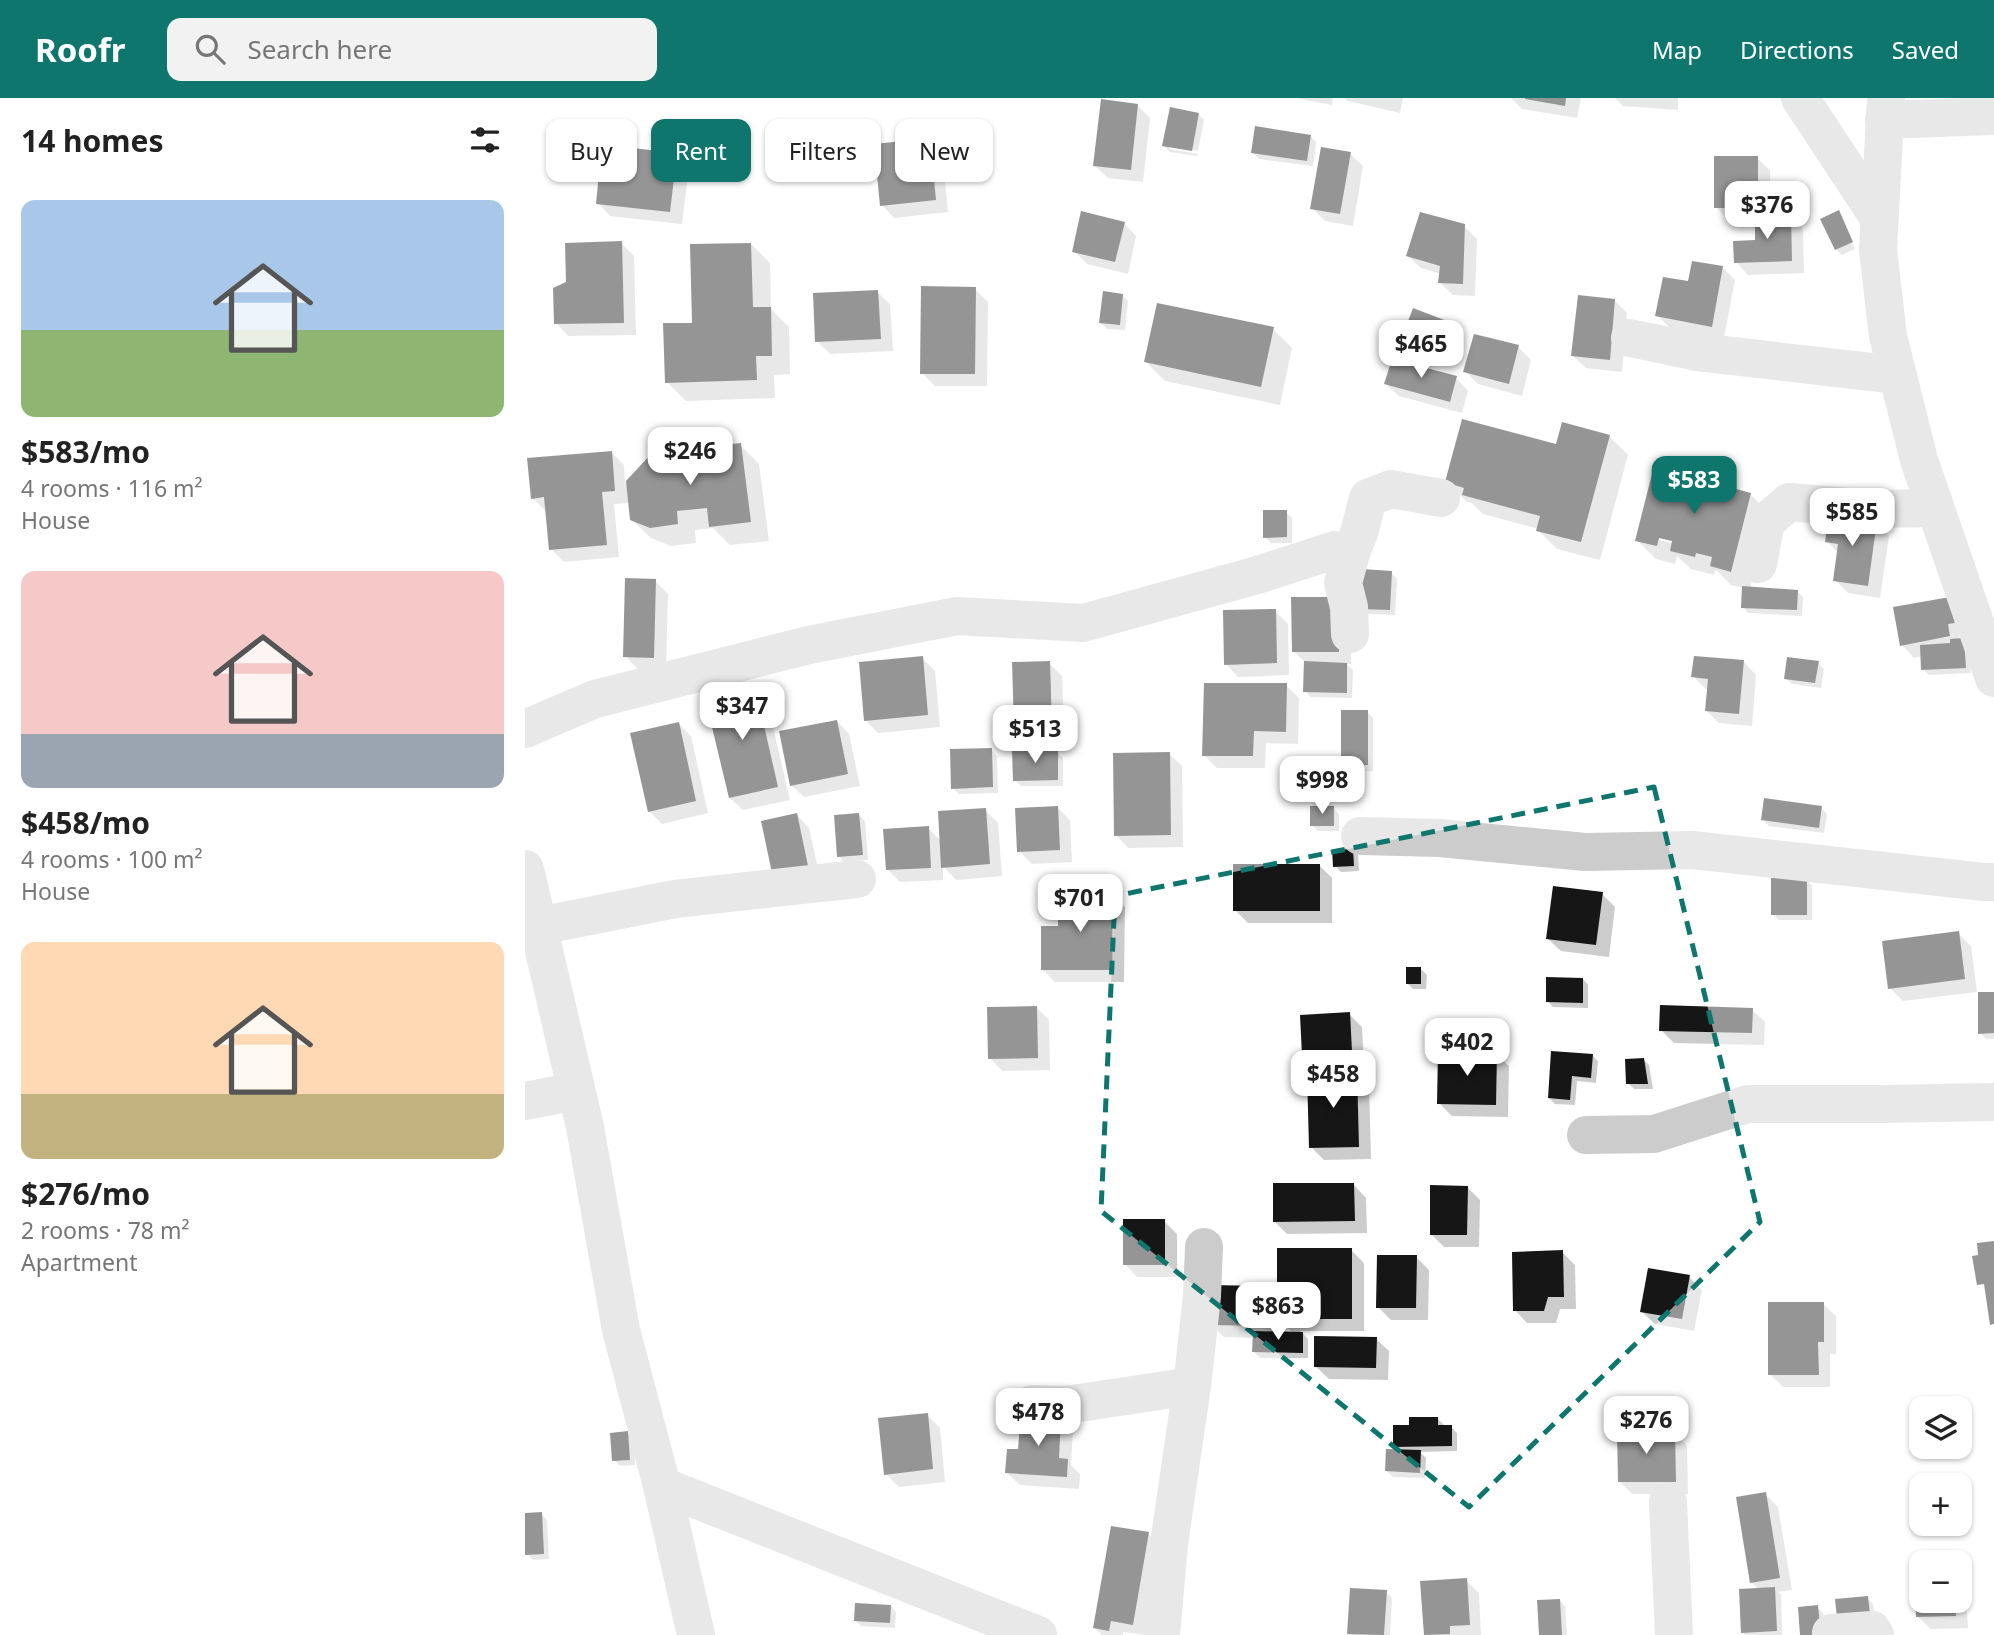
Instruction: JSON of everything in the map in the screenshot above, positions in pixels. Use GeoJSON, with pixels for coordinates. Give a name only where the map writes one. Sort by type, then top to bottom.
{"type":"FeatureCollection","features":[{"type":"Feature","properties":{"kind":"street"},"geometry":{"type":"LineString","coordinates":[[1800,98],[1879,218]]}},
{"type":"Feature","properties":{"kind":"street"},"geometry":{"type":"LineString","coordinates":[[1994,116],[1885,109],[1878,250],[1886,323],[1919,460],[1994,678]]}},
{"type":"Feature","properties":{"kind":"street"},"geometry":{"type":"LineString","coordinates":[[1630,338],[1697,352],[1898,375]]}},
{"type":"Feature","properties":{"kind":"street"},"geometry":{"type":"LineString","coordinates":[[1350,634],[1349,607],[1343,583],[1368,498],[1391,489],[1441,498]]}},
{"type":"Feature","properties":{"kind":"street"},"geometry":{"type":"LineString","coordinates":[[1758,564],[1766,522],[1789,502],[1874,509],[1935,508]]}},
{"type":"Feature","properties":{"kind":"street"},"geometry":{"type":"LineString","coordinates":[[525,730],[595,699],[809,645],[957,615],[1083,623],[1254,576],[1335,550],[1350,553]]}},
{"type":"Feature","properties":{"kind":"street"},"geometry":{"type":"LineString","coordinates":[[1360,836],[1440,838],[1584,852],[1692,850],[1983,882],[1994,881]]}},
{"type":"Feature","properties":{"kind":"street"},"geometry":{"type":"LineString","coordinates":[[525,869],[576,1091],[621,1330],[662,1486],[696,1635]]}},
{"type":"Feature","properties":{"kind":"street"},"geometry":{"type":"LineString","coordinates":[[539,926],[675,899],[857,879]]}},
{"type":"Feature","properties":{"kind":"street"},"geometry":{"type":"LineString","coordinates":[[525,1101],[576,1091]]}},
{"type":"Feature","properties":{"kind":"street"},"geometry":{"type":"LineString","coordinates":[[1586,1135],[1654,1134],[1748,1104],[1994,1102]]}},
{"type":"Feature","properties":{"kind":"street"},"geometry":{"type":"LineString","coordinates":[[1161,1635],[1169,1544],[1202,1296],[1204,1247]]}},
{"type":"Feature","properties":{"kind":"street"},"geometry":{"type":"LineString","coordinates":[[1033,1404],[1066,1405],[1192,1386]]}},
{"type":"Feature","properties":{"kind":"street"},"geometry":{"type":"LineString","coordinates":[[662,1486],[1038,1635]]}},
{"type":"Feature","properties":{"kind":"street"},"geometry":{"type":"LineString","coordinates":[[1668,1502],[1674,1635]]}},
{"type":"Feature","properties":{"kind":"street"},"geometry":{"type":"LineString","coordinates":[[1831,1633],[1872,1630],[1875,1635]]}},
{"type":"Feature","properties":{"kind":"highlighted area"},"geometry":{"type":"Polygon","coordinates":[[[1654,787],[1760,1222],[1469,1507],[1101,1211],[1115,896],[1654,787]]]}},
{"type":"Feature","properties":{"kind":"building"},"geometry":{"type":"Polygon","coordinates":[[[1525,98],[1566,98],[1565,106],[1525,98]]]}},
{"type":"Feature","properties":{"kind":"building"},"geometry":{"type":"Polygon","coordinates":[[[1101,99],[1138,104],[1131,170],[1093,166],[1101,99]]]}},
{"type":"Feature","properties":{"kind":"building"},"geometry":{"type":"Polygon","coordinates":[[[1170,107],[1199,113],[1192,151],[1162,146],[1170,107]]]}},
{"type":"Feature","properties":{"kind":"building"},"geometry":{"type":"Polygon","coordinates":[[[1255,126],[1311,135],[1307,161],[1251,153],[1255,126]]]}},
{"type":"Feature","properties":{"kind":"building"},"geometry":{"type":"Polygon","coordinates":[[[895,142],[895,182],[934,182],[936,200],[880,206],[878,182],[881,182],[881,143],[895,142]]]}},
{"type":"Feature","properties":{"kind":"building"},"geometry":{"type":"Polygon","coordinates":[[[1321,147],[1351,152],[1340,214],[1310,209],[1321,147]]]}},
{"type":"Feature","properties":{"kind":"building"},"geometry":{"type":"Polygon","coordinates":[[[637,149],[651,150],[651,182],[674,182],[670,212],[596,204],[598,182],[637,182],[637,149]]]}},
{"type":"Feature","properties":{"kind":"building"},"geometry":{"type":"Polygon","coordinates":[[[1714,156],[1758,156],[1758,208],[1714,208],[1714,156]]]}},
{"type":"Feature","properties":{"kind":"building"},"geometry":{"type":"Polygon","coordinates":[[[1839,210],[1853,242],[1835,250],[1820,219],[1839,210]]]}},
{"type":"Feature","properties":{"kind":"building"},"geometry":{"type":"Polygon","coordinates":[[[1081,211],[1125,222],[1115,262],[1072,252],[1081,211]]]}},
{"type":"Feature","properties":{"kind":"building"},"geometry":{"type":"Polygon","coordinates":[[[1420,212],[1465,224],[1463,284],[1438,283],[1440,266],[1406,256],[1420,212]]]}},
{"type":"Feature","properties":{"kind":"building"},"geometry":{"type":"Polygon","coordinates":[[[1791,214],[1792,261],[1734,263],[1733,241],[1755,240],[1755,215],[1791,214]]]}},
{"type":"Feature","properties":{"kind":"building"},"geometry":{"type":"Polygon","coordinates":[[[622,241],[624,323],[554,324],[553,288],[566,282],[565,243],[622,241]]]}},
{"type":"Feature","properties":{"kind":"building"},"geometry":{"type":"Polygon","coordinates":[[[751,243],[753,307],[771,307],[772,356],[756,356],[757,380],[665,383],[663,323],[692,323],[690,244],[751,243]]]}},
{"type":"Feature","properties":{"kind":"building"},"geometry":{"type":"Polygon","coordinates":[[[1692,261],[1723,266],[1712,327],[1655,316],[1663,277],[1688,281],[1692,261]]]}},
{"type":"Feature","properties":{"kind":"building"},"geometry":{"type":"Polygon","coordinates":[[[921,286],[976,287],[975,374],[920,374],[921,286]]]}},
{"type":"Feature","properties":{"kind":"building"},"geometry":{"type":"Polygon","coordinates":[[[878,290],[881,339],[815,342],[813,293],[878,290]]]}},
{"type":"Feature","properties":{"kind":"building"},"geometry":{"type":"Polygon","coordinates":[[[1103,291],[1123,294],[1120,325],[1099,323],[1103,291]]]}},
{"type":"Feature","properties":{"kind":"building"},"geometry":{"type":"Polygon","coordinates":[[[1578,295],[1615,299],[1610,360],[1571,356],[1578,295]]]}},
{"type":"Feature","properties":{"kind":"building"},"geometry":{"type":"Polygon","coordinates":[[[1157,303],[1274,327],[1261,387],[1144,362],[1157,303]]]}},
{"type":"Feature","properties":{"kind":"building"},"geometry":{"type":"Polygon","coordinates":[[[1413,308],[1452,323],[1446,356],[1399,345],[1413,308]]]}},
{"type":"Feature","properties":{"kind":"building"},"geometry":{"type":"Polygon","coordinates":[[[1474,334],[1519,345],[1509,384],[1463,372],[1474,334]]]}},
{"type":"Feature","properties":{"kind":"building"},"geometry":{"type":"Polygon","coordinates":[[[1392,359],[1457,376],[1450,402],[1384,384],[1392,359]]]}},
{"type":"Feature","properties":{"kind":"building"},"geometry":{"type":"Polygon","coordinates":[[[1462,419],[1556,444],[1562,422],[1610,435],[1581,542],[1536,531],[1540,516],[1462,495],[1464,488],[1445,482],[1462,419]]]}},
{"type":"Feature","properties":{"kind":"building"},"geometry":{"type":"Polygon","coordinates":[[[741,443],[751,522],[709,527],[707,508],[677,511],[678,524],[650,528],[630,520],[626,481],[652,453],[741,443]]]}},
{"type":"Feature","properties":{"kind":"building"},"geometry":{"type":"Polygon","coordinates":[[[612,451],[615,491],[602,492],[607,545],[549,550],[544,497],[531,499],[527,458],[612,451]]]}},
{"type":"Feature","properties":{"kind":"building"},"geometry":{"type":"Polygon","coordinates":[[[1654,466],[1719,478],[1718,484],[1751,493],[1731,572],[1710,566],[1712,557],[1696,553],[1695,557],[1670,551],[1672,541],[1659,538],[1657,546],[1635,541],[1654,466]]]}},
{"type":"Feature","properties":{"kind":"building"},"geometry":{"type":"Polygon","coordinates":[[[1263,510],[1287,510],[1287,537],[1263,538],[1263,510]]]}},
{"type":"Feature","properties":{"kind":"building"},"geometry":{"type":"Polygon","coordinates":[[[1829,514],[1877,521],[1868,586],[1833,581],[1838,544],[1825,542],[1829,514]]]}},
{"type":"Feature","properties":{"kind":"building"},"geometry":{"type":"Polygon","coordinates":[[[1362,569],[1392,571],[1390,610],[1360,609],[1362,569]]]}},
{"type":"Feature","properties":{"kind":"building"},"geometry":{"type":"Polygon","coordinates":[[[625,578],[656,579],[654,658],[623,657],[625,578]]]}},
{"type":"Feature","properties":{"kind":"building"},"geometry":{"type":"Polygon","coordinates":[[[1742,586],[1798,590],[1797,610],[1741,608],[1742,586]]]}},
{"type":"Feature","properties":{"kind":"building"},"geometry":{"type":"Polygon","coordinates":[[[1291,597],[1339,597],[1339,652],[1292,652],[1291,597]]]}},
{"type":"Feature","properties":{"kind":"building"},"geometry":{"type":"Polygon","coordinates":[[[1950,597],[1955,623],[1948,624],[1950,636],[1900,646],[1893,607],[1950,597]]]}},
{"type":"Feature","properties":{"kind":"building"},"geometry":{"type":"Polygon","coordinates":[[[1276,609],[1277,663],[1224,665],[1223,610],[1276,609]]]}},
{"type":"Feature","properties":{"kind":"building"},"geometry":{"type":"Polygon","coordinates":[[[1964,638],[1966,668],[1921,670],[1920,645],[1950,643],[1950,639],[1964,638]]]}},
{"type":"Feature","properties":{"kind":"building"},"geometry":{"type":"Polygon","coordinates":[[[923,656],[928,715],[864,721],[859,662],[923,656]]]}},
{"type":"Feature","properties":{"kind":"building"},"geometry":{"type":"Polygon","coordinates":[[[1694,656],[1744,660],[1739,714],[1705,711],[1708,679],[1691,677],[1694,656]]]}},
{"type":"Feature","properties":{"kind":"building"},"geometry":{"type":"Polygon","coordinates":[[[1787,657],[1819,661],[1815,683],[1784,679],[1787,657]]]}},
{"type":"Feature","properties":{"kind":"building"},"geometry":{"type":"Polygon","coordinates":[[[1050,661],[1052,727],[1014,728],[1012,662],[1050,661]]]}},
{"type":"Feature","properties":{"kind":"building"},"geometry":{"type":"Polygon","coordinates":[[[1304,661],[1347,663],[1347,693],[1303,692],[1304,661]]]}},
{"type":"Feature","properties":{"kind":"building"},"geometry":{"type":"Polygon","coordinates":[[[1204,683],[1287,683],[1286,732],[1254,731],[1253,756],[1202,756],[1204,683]]]}},
{"type":"Feature","properties":{"kind":"building"},"geometry":{"type":"Polygon","coordinates":[[[755,686],[778,787],[729,798],[705,698],[755,686]]]}},
{"type":"Feature","properties":{"kind":"building"},"geometry":{"type":"Polygon","coordinates":[[[1341,710],[1368,710],[1368,765],[1341,765],[1341,710]]]}},
{"type":"Feature","properties":{"kind":"building"},"geometry":{"type":"Polygon","coordinates":[[[837,720],[848,774],[790,786],[779,731],[837,720]]]}},
{"type":"Feature","properties":{"kind":"building"},"geometry":{"type":"Polygon","coordinates":[[[679,722],[696,801],[648,812],[630,733],[679,722]]]}},
{"type":"Feature","properties":{"kind":"building"},"geometry":{"type":"Polygon","coordinates":[[[992,748],[993,787],[951,789],[950,749],[992,748]]]}},
{"type":"Feature","properties":{"kind":"building"},"geometry":{"type":"Polygon","coordinates":[[[1058,750],[1058,780],[1013,781],[1012,751],[1058,750]]]}},
{"type":"Feature","properties":{"kind":"building"},"geometry":{"type":"Polygon","coordinates":[[[1170,752],[1171,835],[1114,836],[1113,753],[1170,752]]]}},
{"type":"Feature","properties":{"kind":"building"},"geometry":{"type":"Polygon","coordinates":[[[1764,798],[1822,806],[1819,828],[1761,820],[1764,798]]]}},
{"type":"Feature","properties":{"kind":"building"},"geometry":{"type":"Polygon","coordinates":[[[1058,806],[1060,850],[1017,852],[1015,808],[1058,806]]]}},
{"type":"Feature","properties":{"kind":"building"},"geometry":{"type":"Polygon","coordinates":[[[1310,806],[1334,806],[1334,826],[1310,826],[1310,806]]]}},
{"type":"Feature","properties":{"kind":"building"},"geometry":{"type":"Polygon","coordinates":[[[986,808],[990,864],[941,868],[938,811],[986,808]]]}},
{"type":"Feature","properties":{"kind":"building"},"geometry":{"type":"Polygon","coordinates":[[[797,813],[808,866],[772,873],[761,821],[797,813]]]}},
{"type":"Feature","properties":{"kind":"building"},"geometry":{"type":"Polygon","coordinates":[[[859,813],[863,855],[837,857],[834,815],[859,813]]]}},
{"type":"Feature","properties":{"kind":"building"},"geometry":{"type":"Polygon","coordinates":[[[929,826],[931,868],[886,870],[883,829],[929,826]]]}},
{"type":"Feature","properties":{"kind":"building"},"geometry":{"type":"Polygon","coordinates":[[[1353,848],[1354,866],[1333,867],[1332,849],[1353,848]]]}},
{"type":"Feature","properties":{"kind":"building"},"geometry":{"type":"Polygon","coordinates":[[[1233,864],[1320,864],[1320,911],[1233,911],[1233,864]]]}},
{"type":"Feature","properties":{"kind":"building"},"geometry":{"type":"Polygon","coordinates":[[[1771,878],[1807,878],[1807,915],[1771,915],[1771,878]]]}},
{"type":"Feature","properties":{"kind":"building"},"geometry":{"type":"Polygon","coordinates":[[[1553,886],[1603,892],[1596,945],[1546,939],[1553,886]]]}},
{"type":"Feature","properties":{"kind":"building"},"geometry":{"type":"Polygon","coordinates":[[[1058,892],[1113,893],[1112,970],[1041,970],[1041,926],[1058,926],[1058,892]]]}},
{"type":"Feature","properties":{"kind":"building"},"geometry":{"type":"Polygon","coordinates":[[[1959,931],[1965,979],[1888,989],[1882,941],[1959,931]]]}},
{"type":"Feature","properties":{"kind":"building"},"geometry":{"type":"Polygon","coordinates":[[[1406,967],[1421,967],[1421,984],[1406,984],[1406,967]]]}},
{"type":"Feature","properties":{"kind":"building"},"geometry":{"type":"Polygon","coordinates":[[[1546,977],[1583,978],[1583,1003],[1546,1002],[1546,977]]]}},
{"type":"Feature","properties":{"kind":"building"},"geometry":{"type":"Polygon","coordinates":[[[1978,992],[1994,992],[1994,1033],[1978,1034],[1978,992]]]}},
{"type":"Feature","properties":{"kind":"building"},"geometry":{"type":"Polygon","coordinates":[[[1660,1005],[1753,1008],[1752,1033],[1659,1031],[1660,1005]]]}},
{"type":"Feature","properties":{"kind":"building"},"geometry":{"type":"Polygon","coordinates":[[[1037,1006],[1038,1058],[988,1059],[987,1007],[1037,1006]]]}},
{"type":"Feature","properties":{"kind":"building"},"geometry":{"type":"Polygon","coordinates":[[[1350,1012],[1352,1052],[1302,1055],[1300,1015],[1350,1012]]]}},
{"type":"Feature","properties":{"kind":"building"},"geometry":{"type":"Polygon","coordinates":[[[1438,1051],[1497,1052],[1496,1105],[1437,1104],[1438,1051]]]}},
{"type":"Feature","properties":{"kind":"building"},"geometry":{"type":"Polygon","coordinates":[[[1551,1051],[1593,1054],[1591,1078],[1572,1076],[1570,1100],[1548,1098],[1551,1051]]]}},
{"type":"Feature","properties":{"kind":"building"},"geometry":{"type":"Polygon","coordinates":[[[1644,1058],[1648,1084],[1626,1084],[1625,1059],[1644,1058]]]}},
{"type":"Feature","properties":{"kind":"building"},"geometry":{"type":"Polygon","coordinates":[[[1357,1071],[1359,1147],[1309,1148],[1307,1072],[1357,1071]]]}},
{"type":"Feature","properties":{"kind":"building"},"geometry":{"type":"Polygon","coordinates":[[[1273,1183],[1354,1183],[1355,1221],[1273,1222],[1273,1183]]]}},
{"type":"Feature","properties":{"kind":"building"},"geometry":{"type":"Polygon","coordinates":[[[1430,1185],[1468,1186],[1467,1235],[1430,1235],[1430,1185]]]}},
{"type":"Feature","properties":{"kind":"building"},"geometry":{"type":"Polygon","coordinates":[[[1123,1219],[1165,1219],[1165,1265],[1123,1265],[1123,1219]]]}},
{"type":"Feature","properties":{"kind":"building"},"geometry":{"type":"Polygon","coordinates":[[[1994,1241],[1994,1324],[1990,1325],[1984,1284],[1977,1285],[1972,1256],[1978,1255],[1977,1243],[1994,1241]]]}},
{"type":"Feature","properties":{"kind":"building"},"geometry":{"type":"Polygon","coordinates":[[[1277,1248],[1352,1248],[1352,1319],[1277,1319],[1277,1248]]]}},
{"type":"Feature","properties":{"kind":"building"},"geometry":{"type":"Polygon","coordinates":[[[1563,1250],[1564,1297],[1548,1297],[1544,1311],[1513,1311],[1512,1252],[1563,1250]]]}},
{"type":"Feature","properties":{"kind":"building"},"geometry":{"type":"Polygon","coordinates":[[[1377,1255],[1417,1255],[1416,1308],[1376,1308],[1377,1255]]]}},
{"type":"Feature","properties":{"kind":"building"},"geometry":{"type":"Polygon","coordinates":[[[1648,1268],[1690,1275],[1682,1319],[1640,1312],[1648,1268]]]}},
{"type":"Feature","properties":{"kind":"building"},"geometry":{"type":"Polygon","coordinates":[[[1211,1285],[1263,1286],[1263,1326],[1210,1325],[1211,1285]]]}},
{"type":"Feature","properties":{"kind":"building"},"geometry":{"type":"Polygon","coordinates":[[[1768,1302],[1824,1302],[1824,1342],[1818,1342],[1819,1375],[1768,1375],[1768,1302]]]}},
{"type":"Feature","properties":{"kind":"building"},"geometry":{"type":"Polygon","coordinates":[[[1253,1331],[1303,1332],[1303,1353],[1252,1352],[1253,1331]]]}},
{"type":"Feature","properties":{"kind":"building"},"geometry":{"type":"Polygon","coordinates":[[[1314,1336],[1377,1337],[1376,1368],[1314,1367],[1314,1336]]]}},
{"type":"Feature","properties":{"kind":"building"},"geometry":{"type":"Polygon","coordinates":[[[928,1413],[933,1469],[884,1475],[878,1418],[928,1413]]]}},
{"type":"Feature","properties":{"kind":"building"},"geometry":{"type":"Polygon","coordinates":[[[1021,1413],[1061,1416],[1059,1458],[1068,1459],[1067,1477],[1005,1473],[1007,1449],[1018,1449],[1021,1413]]]}},
{"type":"Feature","properties":{"kind":"building"},"geometry":{"type":"Polygon","coordinates":[[[1409,1417],[1438,1417],[1438,1425],[1452,1425],[1452,1446],[1393,1447],[1393,1425],[1409,1425],[1409,1417]]]}},
{"type":"Feature","properties":{"kind":"building"},"geometry":{"type":"Polygon","coordinates":[[[628,1431],[630,1460],[612,1461],[610,1433],[628,1431]]]}},
{"type":"Feature","properties":{"kind":"building"},"geometry":{"type":"Polygon","coordinates":[[[1617,1431],[1675,1431],[1676,1482],[1618,1482],[1617,1431]]]}},
{"type":"Feature","properties":{"kind":"building"},"geometry":{"type":"Polygon","coordinates":[[[1386,1449],[1421,1450],[1420,1473],[1385,1471],[1386,1449]]]}},
{"type":"Feature","properties":{"kind":"building"},"geometry":{"type":"Polygon","coordinates":[[[1766,1492],[1780,1578],[1750,1583],[1736,1497],[1766,1492]]]}},
{"type":"Feature","properties":{"kind":"building"},"geometry":{"type":"Polygon","coordinates":[[[542,1512],[544,1554],[525,1555],[525,1513],[542,1512]]]}},
{"type":"Feature","properties":{"kind":"building"},"geometry":{"type":"Polygon","coordinates":[[[1111,1526],[1149,1532],[1133,1625],[1111,1621],[1109,1631],[1093,1628],[1111,1526]]]}},
{"type":"Feature","properties":{"kind":"building"},"geometry":{"type":"Polygon","coordinates":[[[1467,1578],[1470,1625],[1450,1626],[1450,1634],[1424,1635],[1420,1581],[1467,1578]]]}},
{"type":"Feature","properties":{"kind":"building"},"geometry":{"type":"Polygon","coordinates":[[[1775,1587],[1777,1631],[1741,1633],[1739,1589],[1775,1587]]]}},
{"type":"Feature","properties":{"kind":"building"},"geometry":{"type":"Polygon","coordinates":[[[1350,1588],[1387,1590],[1384,1635],[1347,1634],[1350,1588]]]}},
{"type":"Feature","properties":{"kind":"building"},"geometry":{"type":"Polygon","coordinates":[[[1868,1596],[1870,1615],[1837,1618],[1835,1599],[1868,1596]]]}},
{"type":"Feature","properties":{"kind":"building"},"geometry":{"type":"Polygon","coordinates":[[[1560,1599],[1562,1635],[1539,1635],[1537,1600],[1560,1599]]]}},
{"type":"Feature","properties":{"kind":"building"},"geometry":{"type":"Polygon","coordinates":[[[855,1603],[891,1605],[890,1623],[854,1621],[855,1603]]]}},
{"type":"Feature","properties":{"kind":"building"},"geometry":{"type":"Polygon","coordinates":[[[1818,1605],[1821,1635],[1800,1635],[1798,1607],[1818,1605]]]}},
{"type":"Feature","properties":{"kind":"building"},"geometry":{"type":"Polygon","coordinates":[[[1916,1613],[1956,1613],[1956,1616],[1916,1617],[1916,1613]]]}}]}
